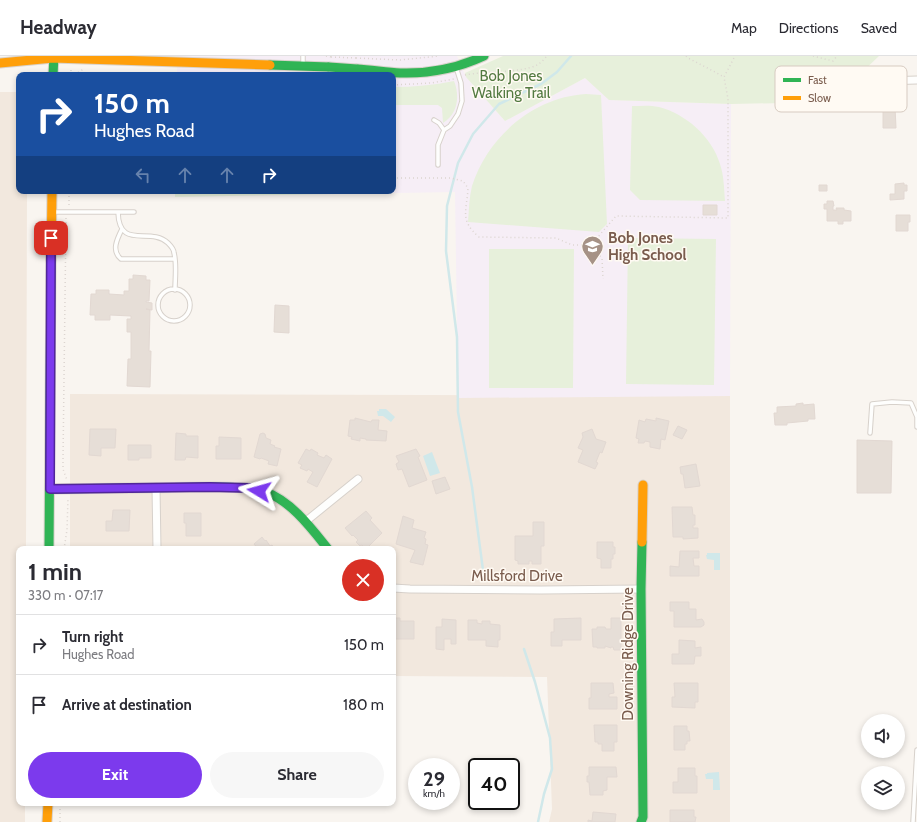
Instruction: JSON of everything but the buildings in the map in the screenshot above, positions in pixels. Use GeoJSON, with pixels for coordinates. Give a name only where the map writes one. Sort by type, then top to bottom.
{"type":"FeatureCollection","features":[{"type":"Feature","properties":{"kind":"street"},"geometry":{"type":"LineString","coordinates":[[396,72],[428,72],[456,66],[484,56]]}},
{"type":"Feature","properties":{"kind":"street"},"geometry":{"type":"LineString","coordinates":[[53,72],[54,57]]}},
{"type":"Feature","properties":{"kind":"street"},"geometry":{"type":"LineString","coordinates":[[0,63],[54,57],[329,67],[394,72]]}},
{"type":"Feature","properties":{"kind":"street"},"geometry":{"type":"LineString","coordinates":[[907,80],[917,80]]}},
{"type":"Feature","properties":{"kind":"street"},"geometry":{"type":"LineString","coordinates":[[49,546],[52,194]]}},
{"type":"Feature","properties":{"kind":"street"},"geometry":{"type":"LineString","coordinates":[[305,522],[358,479]]}},
{"type":"Feature","properties":{"kind":"street","name":"Downing Ridge Drive"},"geometry":{"type":"LineString","coordinates":[[641,822],[643,817],[641,589],[643,486]]}},
{"type":"Feature","properties":{"kind":"street"},"geometry":{"type":"LineString","coordinates":[[50,489],[156,487],[250,488],[269,493],[284,502],[305,522],[325,546]]}},
{"type":"Feature","properties":{"kind":"street"},"geometry":{"type":"LineString","coordinates":[[156,487],[157,546]]}},
{"type":"Feature","properties":{"kind":"street","name":"Millsford Drive"},"geometry":{"type":"LineString","coordinates":[[396,588],[541,590],[641,589]]}},
{"type":"Feature","properties":{"kind":"street"},"geometry":{"type":"LineString","coordinates":[[48,806],[48,822]]}},
{"type":"Feature","properties":{"kind":"lane"},"geometry":{"type":"LineString","coordinates":[[303,56],[303,66]]}},
{"type":"Feature","properties":{"kind":"lane"},"geometry":{"type":"LineString","coordinates":[[438,165],[438,145],[444,130],[450,126],[458,114],[462,101],[461,83],[456,66]]}},
{"type":"Feature","properties":{"kind":"lane"},"geometry":{"type":"LineString","coordinates":[[434,120],[439,123],[444,130]]}},
{"type":"Feature","properties":{"kind":"lane"},"geometry":{"type":"LineString","coordinates":[[51,212],[134,212]]}},
{"type":"Feature","properties":{"kind":"lane"},"geometry":{"type":"LineString","coordinates":[[118,212],[119,222],[122,229],[129,235],[158,236],[172,246],[175,259],[175,290]]}},
{"type":"Feature","properties":{"kind":"lane"},"geometry":{"type":"LineString","coordinates":[[122,229],[115,244],[116,253],[121,259],[175,259]]}},
{"type":"Feature","properties":{"kind":"lane"},"geometry":{"type":"LineString","coordinates":[[170,290],[175,290],[185,294],[190,303],[189,309],[183,318],[173,321],[163,317],[160,313],[158,304],[162,295],[170,290]]}},
{"type":"Feature","properties":{"kind":"lane"},"geometry":{"type":"LineString","coordinates":[[870,433],[872,404],[892,402],[911,403],[917,417],[917,427]]}},
{"type":"Feature","properties":{"kind":"lane"},"geometry":{"type":"LineString","coordinates":[[913,822],[917,750]]}},
{"type":"Feature","properties":{"kind":"path"},"geometry":{"type":"LineString","coordinates":[[326,56],[400,60],[439,56]]}},
{"type":"Feature","properties":{"kind":"path"},"geometry":{"type":"LineString","coordinates":[[396,85],[431,83],[480,72],[526,68],[538,64],[547,56]]}},
{"type":"Feature","properties":{"kind":"path"},"geometry":{"type":"LineString","coordinates":[[686,56],[724,78]]}},
{"type":"Feature","properties":{"kind":"path"},"geometry":{"type":"LineString","coordinates":[[396,178],[451,178],[462,181],[468,188],[466,222],[471,230],[479,237],[556,238],[572,245],[591,245],[616,216],[728,218],[728,99],[724,78],[735,56]]}},
{"type":"Feature","properties":{"kind":"path"},"geometry":{"type":"LineString","coordinates":[[813,56],[833,61],[837,56]]}},
{"type":"Feature","properties":{"kind":"path"},"geometry":{"type":"LineString","coordinates":[[66,479],[63,469],[65,222],[69,206],[69,194]]}},
{"type":"Feature","properties":{"kind":"path"},"geometry":{"type":"LineString","coordinates":[[591,245],[602,258],[603,279]]}},
{"type":"Feature","properties":{"kind":"path"},"geometry":{"type":"LineString","coordinates":[[64,546],[67,530],[68,497]]}},
{"type":"Feature","properties":{"kind":"path"},"geometry":{"type":"LineString","coordinates":[[60,806],[60,822]]}},
{"type":"Feature","properties":{"kind":"shaded area","name":"Bob Jones High School"},"geometry":{"type":"Polygon","coordinates":[[[177,56],[457,56],[466,77],[505,121],[585,78],[610,100],[731,104],[730,396],[458,398],[455,192],[396,193],[396,72],[177,72],[177,56]]]}},
{"type":"Feature","properties":{"kind":"shaded area"},"geometry":{"type":"Polygon","coordinates":[[[0,92],[16,92],[16,194],[27,194],[26,546],[16,546],[16,806],[25,806],[25,822],[0,822],[0,92]]]}},
{"type":"Feature","properties":{"kind":"shaded area","name":"Bob Jones High School"},"geometry":{"type":"Polygon","coordinates":[[[175,194],[343,194],[175,197],[175,194]]]}},
{"type":"Feature","properties":{"kind":"shaded area"},"geometry":{"type":"Polygon","coordinates":[[[70,394],[730,396],[730,822],[549,822],[552,809],[547,677],[396,676],[396,546],[70,546],[70,394]]]}},
{"type":"Feature","properties":{"kind":"green space","name":"Bob Jones Walking Trail"},"geometry":{"type":"Polygon","coordinates":[[[503,56],[879,56],[869,66],[775,66],[775,103],[731,104],[609,100],[585,78],[505,121],[466,77],[465,73],[503,56]]]}},
{"type":"Feature","properties":{"kind":"green space"},"geometry":{"type":"Polygon","coordinates":[[[454,81],[457,93],[455,110],[443,123],[442,108],[438,105],[396,105],[396,87],[439,84],[454,81]]]}},
{"type":"Feature","properties":{"kind":"green space"},"geometry":{"type":"Polygon","coordinates":[[[586,94],[601,95],[607,224],[599,232],[468,222],[472,186],[479,168],[489,151],[501,136],[531,111],[548,103],[567,97],[586,94]]]}},
{"type":"Feature","properties":{"kind":"green space"},"geometry":{"type":"Polygon","coordinates":[[[632,106],[656,106],[669,110],[679,115],[697,128],[711,145],[720,164],[724,182],[725,201],[640,200],[630,190],[632,106]]]}},
{"type":"Feature","properties":{"kind":"green space"},"geometry":{"type":"Polygon","coordinates":[[[175,194],[337,194],[175,197],[175,194]]]}},
{"type":"Feature","properties":{"kind":"green space"},"geometry":{"type":"Polygon","coordinates":[[[628,238],[716,239],[714,385],[626,384],[628,238]]]}},
{"type":"Feature","properties":{"kind":"green space"},"geometry":{"type":"Polygon","coordinates":[[[489,249],[574,249],[573,388],[489,388],[489,249]]]}},
{"type":"Feature","properties":{"kind":"water"},"geometry":{"type":"Polygon","coordinates":[[[379,409],[386,409],[395,417],[391,422],[383,416],[378,416],[377,411],[379,411],[379,409]]]}},
{"type":"Feature","properties":{"kind":"water"},"geometry":{"type":"Polygon","coordinates":[[[432,452],[440,473],[430,476],[423,456],[432,452]]]}},
{"type":"Feature","properties":{"kind":"water"},"geometry":{"type":"Polygon","coordinates":[[[707,553],[720,553],[720,570],[714,570],[714,560],[707,559],[707,553]]]}},
{"type":"Feature","properties":{"kind":"water"},"geometry":{"type":"Polygon","coordinates":[[[719,772],[720,790],[713,790],[713,779],[706,779],[705,774],[719,772]]]}},
{"type":"Feature","properties":{"kind":"waterway"},"geometry":{"type":"LineString","coordinates":[[483,570],[472,487],[458,412],[457,337],[446,251],[447,206],[458,163],[473,134],[499,104],[541,84],[557,72],[571,56]]}},
{"type":"Feature","properties":{"kind":"waterway"},"geometry":{"type":"LineString","coordinates":[[524,649],[535,682],[550,738],[552,769],[544,794],[538,822]]}},
{"type":"Feature","properties":{"kind":"traffic: fast"},"geometry":{"type":"LineString","coordinates":[[53,72],[54,56]]}},
{"type":"Feature","properties":{"kind":"traffic: fast"},"geometry":{"type":"LineString","coordinates":[[396,73],[422,72],[454,67],[484,56]]}},
{"type":"Feature","properties":{"kind":"traffic: fast"},"geometry":{"type":"LineString","coordinates":[[270,65],[329,67]]}},
{"type":"Feature","properties":{"kind":"traffic: fast"},"geometry":{"type":"LineString","coordinates":[[329,67],[357,69]]}},
{"type":"Feature","properties":{"kind":"traffic: fast"},"geometry":{"type":"LineString","coordinates":[[357,69],[389,72]]}},
{"type":"Feature","properties":{"kind":"traffic: fast"},"geometry":{"type":"LineString","coordinates":[[49,546],[51,260]]}},
{"type":"Feature","properties":{"kind":"traffic: fast"},"geometry":{"type":"LineString","coordinates":[[50,489],[220,487],[260,490],[275,496],[293,509],[308,524],[326,546]]}},
{"type":"Feature","properties":{"kind":"traffic: fast"},"geometry":{"type":"LineString","coordinates":[[641,822],[643,817],[642,542]]}},
{"type":"Feature","properties":{"kind":"traffic: slow"},"geometry":{"type":"LineString","coordinates":[[0,63],[53,58],[270,65]]}},
{"type":"Feature","properties":{"kind":"traffic: slow"},"geometry":{"type":"LineString","coordinates":[[51,260],[52,194]]}},
{"type":"Feature","properties":{"kind":"traffic: slow"},"geometry":{"type":"LineString","coordinates":[[642,542],[643,485]]}},
{"type":"Feature","properties":{"kind":"traffic: slow"},"geometry":{"type":"LineString","coordinates":[[47,822],[48,806]]}},
{"type":"Feature","properties":{"kind":"place","name":"Bob Jones High School"},"geometry":{"type":"Point","coordinates":[593,266]}},
{"type":"Feature","properties":{"kind":"route"},"geometry":{"type":"LineString","coordinates":[[51,238],[50,489],[210,487],[250,488],[259,491]]}}]}
